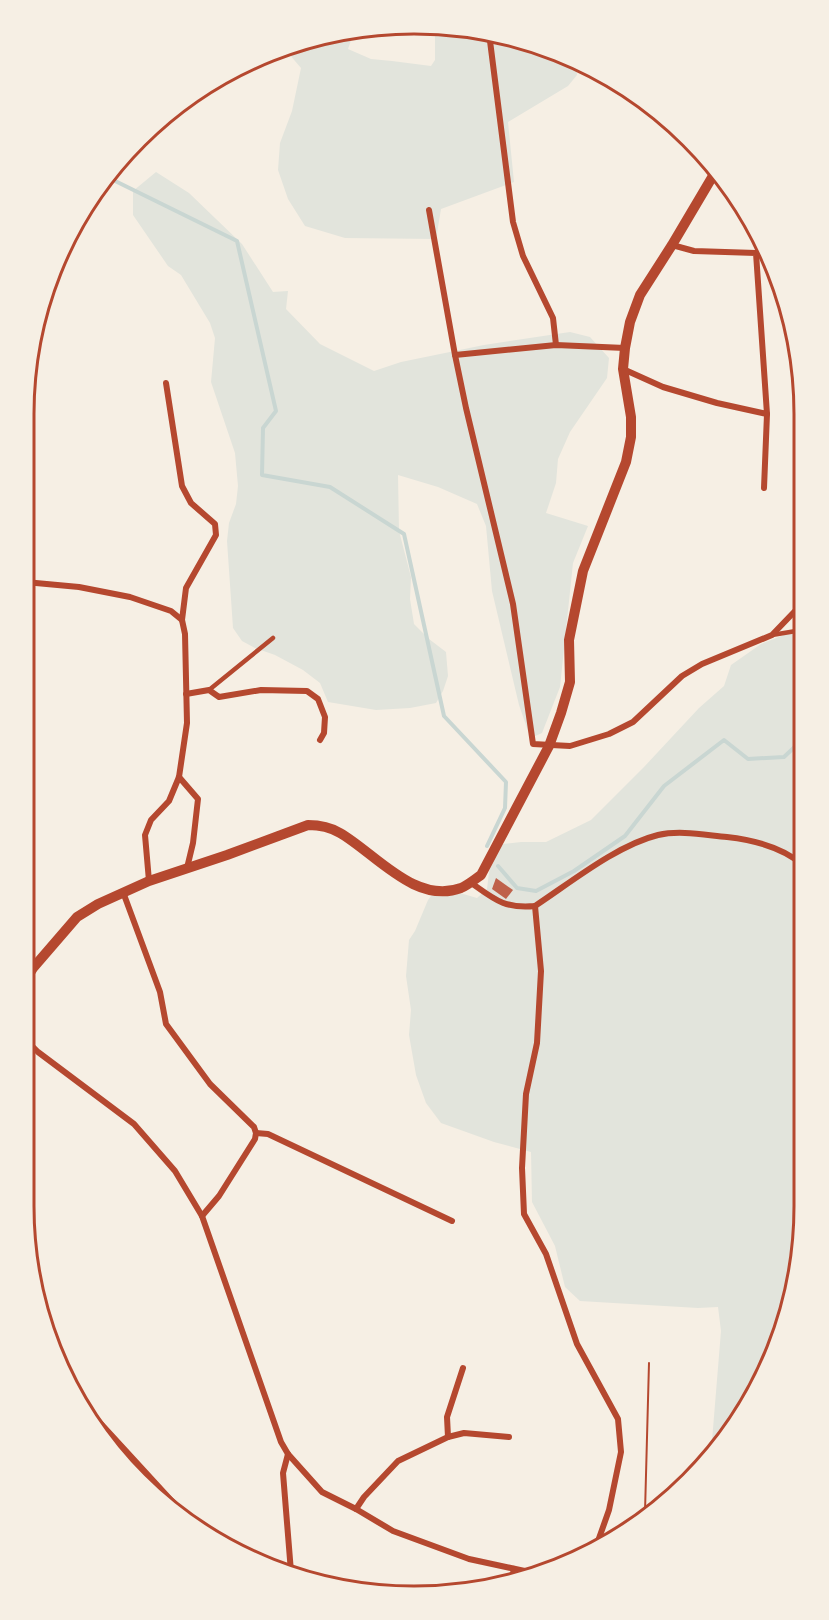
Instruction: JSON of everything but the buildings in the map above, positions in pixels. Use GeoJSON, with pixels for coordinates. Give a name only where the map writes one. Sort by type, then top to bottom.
{"type":"FeatureCollection","features":[{"type":"Feature","properties":{"kind":"street"},"geometry":{"type":"LineString","coordinates":[[490,42],[513,222],[523,256],[554,318],[556,345]]}},
{"type":"Feature","properties":{"kind":"street"},"geometry":{"type":"LineString","coordinates":[[34,960],[77,917],[98,904],[149,881],[308,825],[321,825],[339,832],[385,867],[414,885],[442,892],[462,887],[481,875],[549,746],[570,682],[569,640],[583,571],[626,462],[631,437],[631,417],[623,369],[630,321],[640,295],[712,178]]}},
{"type":"Feature","properties":{"kind":"street"},"geometry":{"type":"LineString","coordinates":[[429,210],[466,408],[513,604],[533,744],[570,746],[609,734],[633,722],[682,676],[702,664],[772,635],[794,612]]}},
{"type":"Feature","properties":{"kind":"street"},"geometry":{"type":"LineString","coordinates":[[672,245],[694,251],[756,253],[767,414],[764,488]]}},
{"type":"Feature","properties":{"kind":"street"},"geometry":{"type":"LineString","coordinates":[[455,355],[556,345],[625,348]]}},
{"type":"Feature","properties":{"kind":"street"},"geometry":{"type":"LineString","coordinates":[[623,369],[663,387],[717,403],[767,414]]}},
{"type":"Feature","properties":{"kind":"street"},"geometry":{"type":"LineString","coordinates":[[149,881],[145,835],[151,820],[169,801],[179,777],[187,723],[185,634],[182,620],[186,588],[216,535],[215,524],[191,503],[182,486],[166,383]]}},
{"type":"Feature","properties":{"kind":"street"},"geometry":{"type":"LineString","coordinates":[[34,583],[79,587],[130,597],[171,611],[182,620]]}},
{"type":"Feature","properties":{"kind":"street"},"geometry":{"type":"LineString","coordinates":[[186,694],[209,690],[219,697],[261,690],[307,691],[318,699],[326,717],[324,733],[320,740]]}},
{"type":"Feature","properties":{"kind":"street"},"geometry":{"type":"LineString","coordinates":[[179,777],[198,799],[193,843],[187,868]]}},
{"type":"Feature","properties":{"kind":"street"},"geometry":{"type":"LineString","coordinates":[[470,882],[498,902],[518,908],[535,906],[621,849],[658,835],[687,833],[748,839],[777,849],[794,858]]}},
{"type":"Feature","properties":{"kind":"street"},"geometry":{"type":"LineString","coordinates":[[123,892],[160,992],[166,1024],[210,1084],[254,1127],[256,1132],[255,1138],[219,1196],[202,1216]]}},
{"type":"Feature","properties":{"kind":"street"},"geometry":{"type":"LineString","coordinates":[[535,906],[541,971],[537,1043],[526,1094],[522,1168],[524,1214],[546,1254],[577,1344],[618,1419],[621,1452],[609,1510],[599,1537]]}},
{"type":"Feature","properties":{"kind":"street"},"geometry":{"type":"LineString","coordinates":[[34,1047],[134,1124],[175,1171],[202,1216],[281,1442],[288,1454],[322,1492],[356,1509],[393,1532],[469,1559],[522,1570]]}},
{"type":"Feature","properties":{"kind":"street"},"geometry":{"type":"LineString","coordinates":[[256,1132],[268,1134],[452,1221]]}},
{"type":"Feature","properties":{"kind":"street"},"geometry":{"type":"LineString","coordinates":[[448,1437],[447,1417],[463,1368]]}},
{"type":"Feature","properties":{"kind":"street"},"geometry":{"type":"LineString","coordinates":[[356,1509],[364,1497],[398,1461],[448,1437],[464,1433],[509,1437]]}},
{"type":"Feature","properties":{"kind":"street"},"geometry":{"type":"LineString","coordinates":[[288,1454],[283,1473],[290,1564]]}},
{"type":"Feature","properties":{"kind":"lane"},"geometry":{"type":"LineString","coordinates":[[772,635],[794,631]]}},
{"type":"Feature","properties":{"kind":"lane"},"geometry":{"type":"LineString","coordinates":[[209,690],[273,638]]}},
{"type":"Feature","properties":{"kind":"lane"},"geometry":{"type":"LineString","coordinates":[[512,1573],[514,1568]]}},
{"type":"Feature","properties":{"kind":"path"},"geometry":{"type":"LineString","coordinates":[[645,1508],[649,1363]]}},
{"type":"Feature","properties":{"kind":"shaded area"},"geometry":{"type":"Polygon","coordinates":[[[435,35],[439,35],[513,47],[560,63],[577,71],[577,75],[568,86],[508,122],[514,182],[441,209],[436,239],[345,238],[305,226],[288,199],[278,170],[280,143],[292,111],[301,68],[290,56],[316,47],[351,40],[348,49],[371,59],[431,66],[435,60],[435,35]]]}},
{"type":"Feature","properties":{"kind":"shaded area"},"geometry":{"type":"Polygon","coordinates":[[[156,172],[189,193],[242,244],[273,292],[288,291],[286,309],[320,344],[374,371],[401,362],[484,345],[570,332],[590,337],[609,358],[607,378],[570,432],[558,459],[556,483],[546,513],[588,526],[573,563],[560,687],[542,733],[533,737],[528,731],[519,705],[492,591],[486,526],[477,504],[438,487],[398,475],[399,531],[411,577],[410,599],[414,624],[446,652],[448,676],[436,703],[410,708],[376,710],[328,702],[320,683],[303,670],[242,641],[233,628],[227,541],[238,486],[235,453],[211,382],[215,338],[210,323],[181,275],[168,266],[133,215],[133,191],[156,172]]]}},
{"type":"Feature","properties":{"kind":"shaded area"},"geometry":{"type":"Polygon","coordinates":[[[794,629],[794,1230],[782,1304],[766,1351],[744,1396],[712,1442],[721,1331],[718,1307],[698,1308],[580,1301],[565,1287],[555,1246],[532,1202],[531,1152],[494,1142],[441,1123],[426,1103],[416,1075],[409,1035],[411,1010],[406,976],[409,940],[428,900],[437,888],[477,898],[487,889],[491,856],[503,844],[546,842],[591,820],[699,708],[724,686],[731,665],[761,644],[794,629]]]}},
{"type":"Feature","properties":{"kind":"waterway"},"geometry":{"type":"LineString","coordinates":[[115,181],[237,241],[276,411],[263,428],[262,475],[330,487],[404,534],[444,716],[506,782],[505,808],[487,846]]}},
{"type":"Feature","properties":{"kind":"waterway"},"geometry":{"type":"LineString","coordinates":[[498,866],[517,888],[536,891],[574,871],[625,836],[664,786],[724,740],[748,759],[784,757],[794,748]]}}]}
